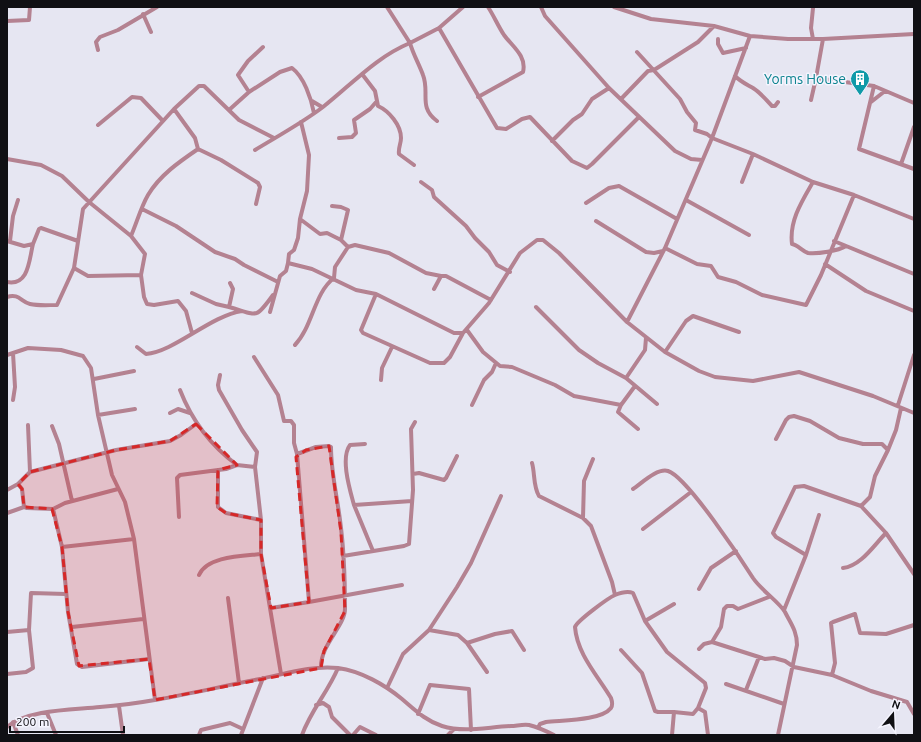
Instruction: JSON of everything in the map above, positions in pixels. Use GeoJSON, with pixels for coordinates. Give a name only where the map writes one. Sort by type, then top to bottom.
{"type":"FeatureCollection","features":[{"type":"Feature","properties":{"kind":"street"},"geometry":{"type":"LineString","coordinates":[[7,21],[29,20],[30,7]]}},
{"type":"Feature","properties":{"kind":"street"},"geometry":{"type":"LineString","coordinates":[[98,50],[96,42],[100,38],[118,30],[157,7]]}},
{"type":"Feature","properties":{"kind":"street"},"geometry":{"type":"LineString","coordinates":[[387,7],[410,43],[424,76],[427,110],[430,116],[437,121]]}},
{"type":"Feature","properties":{"kind":"street"},"geometry":{"type":"LineString","coordinates":[[255,150],[314,113],[393,50],[439,28],[463,7]]}},
{"type":"Feature","properties":{"kind":"street"},"geometry":{"type":"LineString","coordinates":[[478,97],[523,72],[525,65],[518,50],[503,34],[488,7]]}},
{"type":"Feature","properties":{"kind":"street"},"geometry":{"type":"LineString","coordinates":[[541,7],[545,16],[609,88],[639,117],[675,151],[691,159],[702,160]]}},
{"type":"Feature","properties":{"kind":"street"},"geometry":{"type":"LineString","coordinates":[[614,7],[651,19],[714,26],[750,36],[823,39],[914,32]]}},
{"type":"Feature","properties":{"kind":"street"},"geometry":{"type":"LineString","coordinates":[[813,8],[811,28],[813,39]]}},
{"type":"Feature","properties":{"kind":"street"},"geometry":{"type":"LineString","coordinates":[[143,14],[151,32]]}},
{"type":"Feature","properties":{"kind":"street"},"geometry":{"type":"LineString","coordinates":[[622,100],[648,71],[654,70],[698,42],[714,26]]}},
{"type":"Feature","properties":{"kind":"street"},"geometry":{"type":"LineString","coordinates":[[439,28],[497,128],[506,129],[522,119],[530,117],[572,161],[587,168],[595,162],[639,117]]}},
{"type":"Feature","properties":{"kind":"street"},"geometry":{"type":"LineString","coordinates":[[627,322],[664,249],[686,200],[712,138],[750,36]]}},
{"type":"Feature","properties":{"kind":"street"},"geometry":{"type":"LineString","coordinates":[[718,39],[718,44],[723,53],[746,48]]}},
{"type":"Feature","properties":{"kind":"street"},"geometry":{"type":"LineString","coordinates":[[811,100],[823,39]]}},
{"type":"Feature","properties":{"kind":"street"},"geometry":{"type":"LineString","coordinates":[[249,92],[238,75],[248,61],[263,47]]}},
{"type":"Feature","properties":{"kind":"street"},"geometry":{"type":"LineString","coordinates":[[637,52],[680,99],[687,112],[696,123],[695,130],[753,154],[813,182],[854,195],[914,219]]}},
{"type":"Feature","properties":{"kind":"street"},"geometry":{"type":"LineString","coordinates":[[229,110],[249,92],[280,72],[292,68],[296,71],[312,101],[314,113]]}},
{"type":"Feature","properties":{"kind":"street"},"geometry":{"type":"LineString","coordinates":[[362,74],[375,91],[378,106],[386,109],[399,129],[401,137],[399,154],[414,165]]}},
{"type":"Feature","properties":{"kind":"street"},"geometry":{"type":"LineString","coordinates":[[735,76],[741,82],[753,88],[766,98],[772,106],[775,106],[778,102]]}},
{"type":"Feature","properties":{"kind":"street"},"geometry":{"type":"LineString","coordinates":[[816,78],[874,86],[885,92],[914,103]]}},
{"type":"Feature","properties":{"kind":"street"},"geometry":{"type":"LineString","coordinates":[[7,297],[12,296],[21,298],[29,304],[57,305],[74,268],[83,209],[174,109],[201,85],[239,120],[274,138]]}},
{"type":"Feature","properties":{"kind":"street"},"geometry":{"type":"LineString","coordinates":[[874,86],[858,149],[914,169]]}},
{"type":"Feature","properties":{"kind":"street"},"geometry":{"type":"LineString","coordinates":[[552,141],[573,120],[582,114],[592,99],[609,88]]}},
{"type":"Feature","properties":{"kind":"street"},"geometry":{"type":"LineString","coordinates":[[871,102],[885,92]]}},
{"type":"Feature","properties":{"kind":"street"},"geometry":{"type":"LineString","coordinates":[[98,125],[132,97],[141,98],[163,121]]}},
{"type":"Feature","properties":{"kind":"street"},"geometry":{"type":"LineString","coordinates":[[312,101],[322,107]]}},
{"type":"Feature","properties":{"kind":"street"},"geometry":{"type":"LineString","coordinates":[[339,138],[352,137],[356,133],[354,120],[370,109],[377,101]]}},
{"type":"Feature","properties":{"kind":"street"},"geometry":{"type":"LineString","coordinates":[[174,109],[195,138],[198,149],[221,160],[258,183],[260,187],[256,204]]}},
{"type":"Feature","properties":{"kind":"street"},"geometry":{"type":"LineString","coordinates":[[270,312],[280,276],[286,271],[289,254],[294,250],[298,238],[300,219],[306,201],[309,166],[307,142],[301,122]]}},
{"type":"Feature","properties":{"kind":"street"},"geometry":{"type":"LineString","coordinates":[[901,164],[914,127]]}},
{"type":"Feature","properties":{"kind":"street"},"geometry":{"type":"LineString","coordinates":[[131,236],[142,208],[157,182],[173,166],[198,149]]}},
{"type":"Feature","properties":{"kind":"street"},"geometry":{"type":"LineString","coordinates":[[742,182],[753,154]]}},
{"type":"Feature","properties":{"kind":"street"},"geometry":{"type":"LineString","coordinates":[[7,159],[41,165],[62,176],[89,202],[131,236],[145,254],[141,275],[144,296],[147,304],[154,305],[178,301],[186,311],[192,333]]}},
{"type":"Feature","properties":{"kind":"street"},"geometry":{"type":"LineString","coordinates":[[421,182],[432,190],[434,197],[466,226],[489,252],[497,265],[510,272]]}},
{"type":"Feature","properties":{"kind":"street"},"geometry":{"type":"LineString","coordinates":[[813,182],[793,221],[790,232],[792,244],[796,244],[808,253],[830,251],[837,252],[846,246]]}},
{"type":"Feature","properties":{"kind":"street"},"geometry":{"type":"LineString","coordinates":[[586,203],[609,188],[619,186],[677,219]]}},
{"type":"Feature","properties":{"kind":"street"},"geometry":{"type":"LineString","coordinates":[[596,221],[646,252],[654,253],[664,249],[696,264],[711,266],[718,277],[736,282],[762,295],[806,305],[854,195]]}},
{"type":"Feature","properties":{"kind":"street"},"geometry":{"type":"LineString","coordinates":[[18,200],[13,216],[9,241],[24,246],[33,244]]}},
{"type":"Feature","properties":{"kind":"street"},"geometry":{"type":"LineString","coordinates":[[686,200],[749,235]]}},
{"type":"Feature","properties":{"kind":"street"},"geometry":{"type":"LineString","coordinates":[[332,206],[341,207],[348,210],[341,240]]}},
{"type":"Feature","properties":{"kind":"street"},"geometry":{"type":"LineString","coordinates":[[142,208],[176,226],[215,252],[235,260],[244,266],[278,282]]}},
{"type":"Feature","properties":{"kind":"street"},"geometry":{"type":"LineString","coordinates":[[300,219],[320,234],[327,233],[341,240],[348,247]]}},
{"type":"Feature","properties":{"kind":"street"},"geometry":{"type":"LineString","coordinates":[[7,282],[13,283],[26,276],[33,244],[39,229],[41,228],[78,241]]}},
{"type":"Feature","properties":{"kind":"street"},"geometry":{"type":"LineString","coordinates":[[376,294],[360,330],[363,333],[392,347],[430,363],[444,363],[450,357],[465,331],[491,300],[510,272],[520,253],[537,240],[543,240],[559,253],[627,322],[665,352],[699,372],[715,377],[753,381],[799,372],[818,377],[900,406],[914,413]]}},
{"type":"Feature","properties":{"kind":"street"},"geometry":{"type":"LineString","coordinates":[[834,241],[914,274]]}},
{"type":"Feature","properties":{"kind":"street"},"geometry":{"type":"LineString","coordinates":[[295,345],[306,330],[322,295],[334,278],[335,268],[348,247],[355,245],[389,253],[426,273],[453,279],[491,300]]}},
{"type":"Feature","properties":{"kind":"street"},"geometry":{"type":"LineString","coordinates":[[288,263],[312,269],[334,278],[356,290],[376,294],[454,333],[465,331]]}},
{"type":"Feature","properties":{"kind":"street"},"geometry":{"type":"LineString","coordinates":[[825,264],[866,291],[914,311]]}},
{"type":"Feature","properties":{"kind":"street"},"geometry":{"type":"LineString","coordinates":[[74,268],[88,276],[141,275]]}},
{"type":"Feature","properties":{"kind":"street"},"geometry":{"type":"LineString","coordinates":[[434,289],[441,276]]}},
{"type":"Feature","properties":{"kind":"street"},"geometry":{"type":"LineString","coordinates":[[229,307],[233,289],[230,283]]}},
{"type":"Feature","properties":{"kind":"street"},"geometry":{"type":"LineString","coordinates":[[192,293],[216,304],[255,314],[260,313],[275,291]]}},
{"type":"Feature","properties":{"kind":"street"},"geometry":{"type":"LineString","coordinates":[[536,307],[579,350],[598,363],[626,378],[657,404]]}},
{"type":"Feature","properties":{"kind":"street"},"geometry":{"type":"LineString","coordinates":[[137,347],[146,354],[150,354],[235,312],[242,311]]}},
{"type":"Feature","properties":{"kind":"street"},"geometry":{"type":"LineString","coordinates":[[665,352],[686,321],[693,316],[739,332]]}},
{"type":"Feature","properties":{"kind":"street"},"geometry":{"type":"LineString","coordinates":[[465,331],[483,352],[500,366],[512,367],[555,385],[574,396],[621,405]]}},
{"type":"Feature","properties":{"kind":"street"},"geometry":{"type":"LineString","coordinates":[[626,378],[645,350],[646,338]]}},
{"type":"Feature","properties":{"kind":"street"},"geometry":{"type":"LineString","coordinates":[[381,380],[382,368],[392,347]]}},
{"type":"Feature","properties":{"kind":"street"},"geometry":{"type":"LineString","coordinates":[[7,355],[28,348],[50,348],[83,356],[92,368],[98,415],[108,452],[112,475],[126,502],[134,539],[143,619],[155,700]]}},
{"type":"Feature","properties":{"kind":"street"},"geometry":{"type":"LineString","coordinates":[[13,353],[15,387],[13,400]]}},
{"type":"Feature","properties":{"kind":"street"},"geometry":{"type":"LineString","coordinates":[[861,506],[870,497],[875,476],[896,430],[900,406],[914,356]]}},
{"type":"Feature","properties":{"kind":"street"},"geometry":{"type":"LineString","coordinates":[[254,357],[278,395],[284,421],[291,421],[294,425],[294,443],[297,454],[309,602]]}},
{"type":"Feature","properties":{"kind":"street"},"geometry":{"type":"LineString","coordinates":[[472,405],[484,380],[492,372],[496,363]]}},
{"type":"Feature","properties":{"kind":"street"},"geometry":{"type":"LineString","coordinates":[[94,379],[134,371]]}},
{"type":"Feature","properties":{"kind":"street"},"geometry":{"type":"LineString","coordinates":[[220,375],[218,385],[219,390],[242,430],[257,452],[255,467],[261,520],[261,554],[281,674]]}},
{"type":"Feature","properties":{"kind":"street"},"geometry":{"type":"LineString","coordinates":[[636,386],[618,410],[619,414],[638,429]]}},
{"type":"Feature","properties":{"kind":"street"},"geometry":{"type":"LineString","coordinates":[[180,390],[196,424],[210,440],[237,465]]}},
{"type":"Feature","properties":{"kind":"street"},"geometry":{"type":"LineString","coordinates":[[98,415],[135,409]]}},
{"type":"Feature","properties":{"kind":"street"},"geometry":{"type":"LineString","coordinates":[[170,413],[178,409],[190,413]]}},
{"type":"Feature","properties":{"kind":"street"},"geometry":{"type":"LineString","coordinates":[[776,439],[786,420],[794,416],[810,421],[826,432],[839,438],[863,444],[882,444],[888,450]]}},
{"type":"Feature","properties":{"kind":"street"},"geometry":{"type":"LineString","coordinates":[[342,556],[409,544],[413,474],[411,429],[415,422]]}},
{"type":"Feature","properties":{"kind":"street"},"geometry":{"type":"LineString","coordinates":[[7,490],[18,484],[30,472],[108,452],[170,440],[182,435],[196,424]]}},
{"type":"Feature","properties":{"kind":"street"},"geometry":{"type":"LineString","coordinates":[[28,425],[30,472]]}},
{"type":"Feature","properties":{"kind":"street"},"geometry":{"type":"LineString","coordinates":[[52,426],[55,432],[72,501]]}},
{"type":"Feature","properties":{"kind":"street"},"geometry":{"type":"LineString","coordinates":[[365,444],[350,444],[347,449],[347,477],[354,505],[373,551]]}},
{"type":"Feature","properties":{"kind":"street"},"geometry":{"type":"LineString","coordinates":[[297,454],[316,447],[329,446],[331,448],[331,468],[340,519],[345,612],[324,651],[320,660],[320,668]]}},
{"type":"Feature","properties":{"kind":"street"},"geometry":{"type":"LineString","coordinates":[[413,474],[419,473],[444,480],[457,456]]}},
{"type":"Feature","properties":{"kind":"street"},"geometry":{"type":"LineString","coordinates":[[583,518],[584,481],[593,459]]}},
{"type":"Feature","properties":{"kind":"street"},"geometry":{"type":"LineString","coordinates":[[532,463],[536,476],[536,491],[539,496],[583,518],[591,526],[612,582],[615,595]]}},
{"type":"Feature","properties":{"kind":"street"},"geometry":{"type":"LineString","coordinates":[[179,516],[177,478],[184,474],[218,470],[237,465],[255,467]]}},
{"type":"Feature","properties":{"kind":"street"},"geometry":{"type":"LineString","coordinates":[[218,470],[218,507],[226,513],[261,520]]}},
{"type":"Feature","properties":{"kind":"street"},"geometry":{"type":"LineString","coordinates":[[633,489],[655,475],[666,471],[679,479],[736,551],[754,579],[769,597],[784,610],[797,632],[794,667],[784,704],[778,735]]}},
{"type":"Feature","properties":{"kind":"street"},"geometry":{"type":"LineString","coordinates":[[18,484],[22,489],[24,507]]}},
{"type":"Feature","properties":{"kind":"street"},"geometry":{"type":"LineString","coordinates":[[806,555],[776,537],[773,532],[795,487],[810,488],[861,506],[886,533],[914,574]]}},
{"type":"Feature","properties":{"kind":"street"},"geometry":{"type":"LineString","coordinates":[[7,513],[24,507],[52,509],[72,501],[118,489]]}},
{"type":"Feature","properties":{"kind":"street"},"geometry":{"type":"LineString","coordinates":[[643,529],[690,492]]}},
{"type":"Feature","properties":{"kind":"street"},"geometry":{"type":"LineString","coordinates":[[387,688],[403,654],[428,630],[444,609],[471,563],[501,496]]}},
{"type":"Feature","properties":{"kind":"street"},"geometry":{"type":"LineString","coordinates":[[354,505],[412,500]]}},
{"type":"Feature","properties":{"kind":"street"},"geometry":{"type":"LineString","coordinates":[[52,509],[62,547],[66,594],[79,666],[149,659]]}},
{"type":"Feature","properties":{"kind":"street"},"geometry":{"type":"LineString","coordinates":[[784,610],[806,555],[819,515]]}},
{"type":"Feature","properties":{"kind":"street"},"geometry":{"type":"LineString","coordinates":[[843,568],[851,567],[858,562],[886,533]]}},
{"type":"Feature","properties":{"kind":"street"},"geometry":{"type":"LineString","coordinates":[[62,547],[134,539]]}},
{"type":"Feature","properties":{"kind":"street"},"geometry":{"type":"LineString","coordinates":[[699,589],[711,568],[736,551]]}},
{"type":"Feature","properties":{"kind":"street"},"geometry":{"type":"LineString","coordinates":[[199,575],[201,569],[210,563],[261,554]]}},
{"type":"Feature","properties":{"kind":"street"},"geometry":{"type":"LineString","coordinates":[[270,608],[402,585]]}},
{"type":"Feature","properties":{"kind":"street"},"geometry":{"type":"LineString","coordinates":[[538,728],[540,724],[546,722],[597,716],[610,708],[611,698],[589,666],[579,644],[575,627],[579,621],[615,595],[630,592],[633,593],[645,621],[668,652],[705,683],[706,688],[698,708],[693,714],[658,712],[655,710],[642,673],[621,650]]}},
{"type":"Feature","properties":{"kind":"street"},"geometry":{"type":"LineString","coordinates":[[7,674],[26,672],[33,668],[29,630],[31,594],[66,594]]}},
{"type":"Feature","properties":{"kind":"street"},"geometry":{"type":"LineString","coordinates":[[712,642],[721,627],[724,609],[727,606],[732,606],[738,609],[769,597]]}},
{"type":"Feature","properties":{"kind":"street"},"geometry":{"type":"LineString","coordinates":[[228,598],[239,683]]}},
{"type":"Feature","properties":{"kind":"street"},"geometry":{"type":"LineString","coordinates":[[645,621],[674,604]]}},
{"type":"Feature","properties":{"kind":"street"},"geometry":{"type":"LineString","coordinates":[[832,675],[835,663],[831,623],[855,614],[860,633],[882,634],[898,631],[914,625]]}},
{"type":"Feature","properties":{"kind":"street"},"geometry":{"type":"LineString","coordinates":[[72,627],[143,619]]}},
{"type":"Feature","properties":{"kind":"street"},"geometry":{"type":"LineString","coordinates":[[7,632],[29,630]]}},
{"type":"Feature","properties":{"kind":"street"},"geometry":{"type":"LineString","coordinates":[[428,630],[458,635],[467,643],[487,672]]}},
{"type":"Feature","properties":{"kind":"street"},"geometry":{"type":"LineString","coordinates":[[467,643],[495,634],[512,631],[524,650]]}},
{"type":"Feature","properties":{"kind":"street"},"geometry":{"type":"LineString","coordinates":[[699,649],[704,644],[712,642],[765,659],[774,658],[785,661],[794,667],[832,675],[871,691],[907,702],[914,714]]}},
{"type":"Feature","properties":{"kind":"street"},"geometry":{"type":"LineString","coordinates":[[746,690],[759,657]]}},
{"type":"Feature","properties":{"kind":"street"},"geometry":{"type":"LineString","coordinates":[[7,727],[13,722],[47,713],[119,706],[281,674],[320,668],[338,668],[369,678],[387,688],[418,714],[435,723],[454,729],[472,730],[526,725],[538,728],[554,735]]}},
{"type":"Feature","properties":{"kind":"street"},"geometry":{"type":"LineString","coordinates":[[302,735],[316,706],[332,681],[338,668]]}},
{"type":"Feature","properties":{"kind":"street"},"geometry":{"type":"LineString","coordinates":[[241,735],[263,678]]}},
{"type":"Feature","properties":{"kind":"street"},"geometry":{"type":"LineString","coordinates":[[726,684],[784,704]]}},
{"type":"Feature","properties":{"kind":"street"},"geometry":{"type":"LineString","coordinates":[[418,714],[430,685],[469,688],[472,730]]}},
{"type":"Feature","properties":{"kind":"street"},"geometry":{"type":"LineString","coordinates":[[316,706],[324,703],[332,717],[351,735],[360,727],[376,735]]}},
{"type":"Feature","properties":{"kind":"street"},"geometry":{"type":"LineString","coordinates":[[119,706],[123,735]]}},
{"type":"Feature","properties":{"kind":"street"},"geometry":{"type":"LineString","coordinates":[[698,708],[706,714],[708,735]]}},
{"type":"Feature","properties":{"kind":"street"},"geometry":{"type":"LineString","coordinates":[[672,735],[674,712]]}},
{"type":"Feature","properties":{"kind":"street"},"geometry":{"type":"LineString","coordinates":[[47,713],[56,735]]}},
{"type":"Feature","properties":{"kind":"street"},"geometry":{"type":"LineString","coordinates":[[13,722],[18,735]]}},
{"type":"Feature","properties":{"kind":"street"},"geometry":{"type":"LineString","coordinates":[[199,735],[201,730],[230,723],[243,729]]}},
{"type":"Feature","properties":{"kind":"street"},"geometry":{"type":"LineString","coordinates":[[448,735],[454,729]]}},
{"type":"Feature","properties":{"kind":"highlighted area"},"geometry":{"type":"Polygon","coordinates":[[[196,424],[237,465],[218,470],[217,507],[226,513],[261,520],[261,554],[271,608],[309,602],[296,457],[306,450],[329,446],[341,532],[345,611],[324,651],[321,668],[155,700],[149,659],[79,666],[68,612],[62,547],[52,509],[24,507],[22,489],[18,484],[30,472],[116,450],[170,441],[196,424]]]}},
{"type":"Feature","properties":{"kind":"place","name":"Yorms House"},"geometry":{"type":"Point","coordinates":[860,96]}}]}
